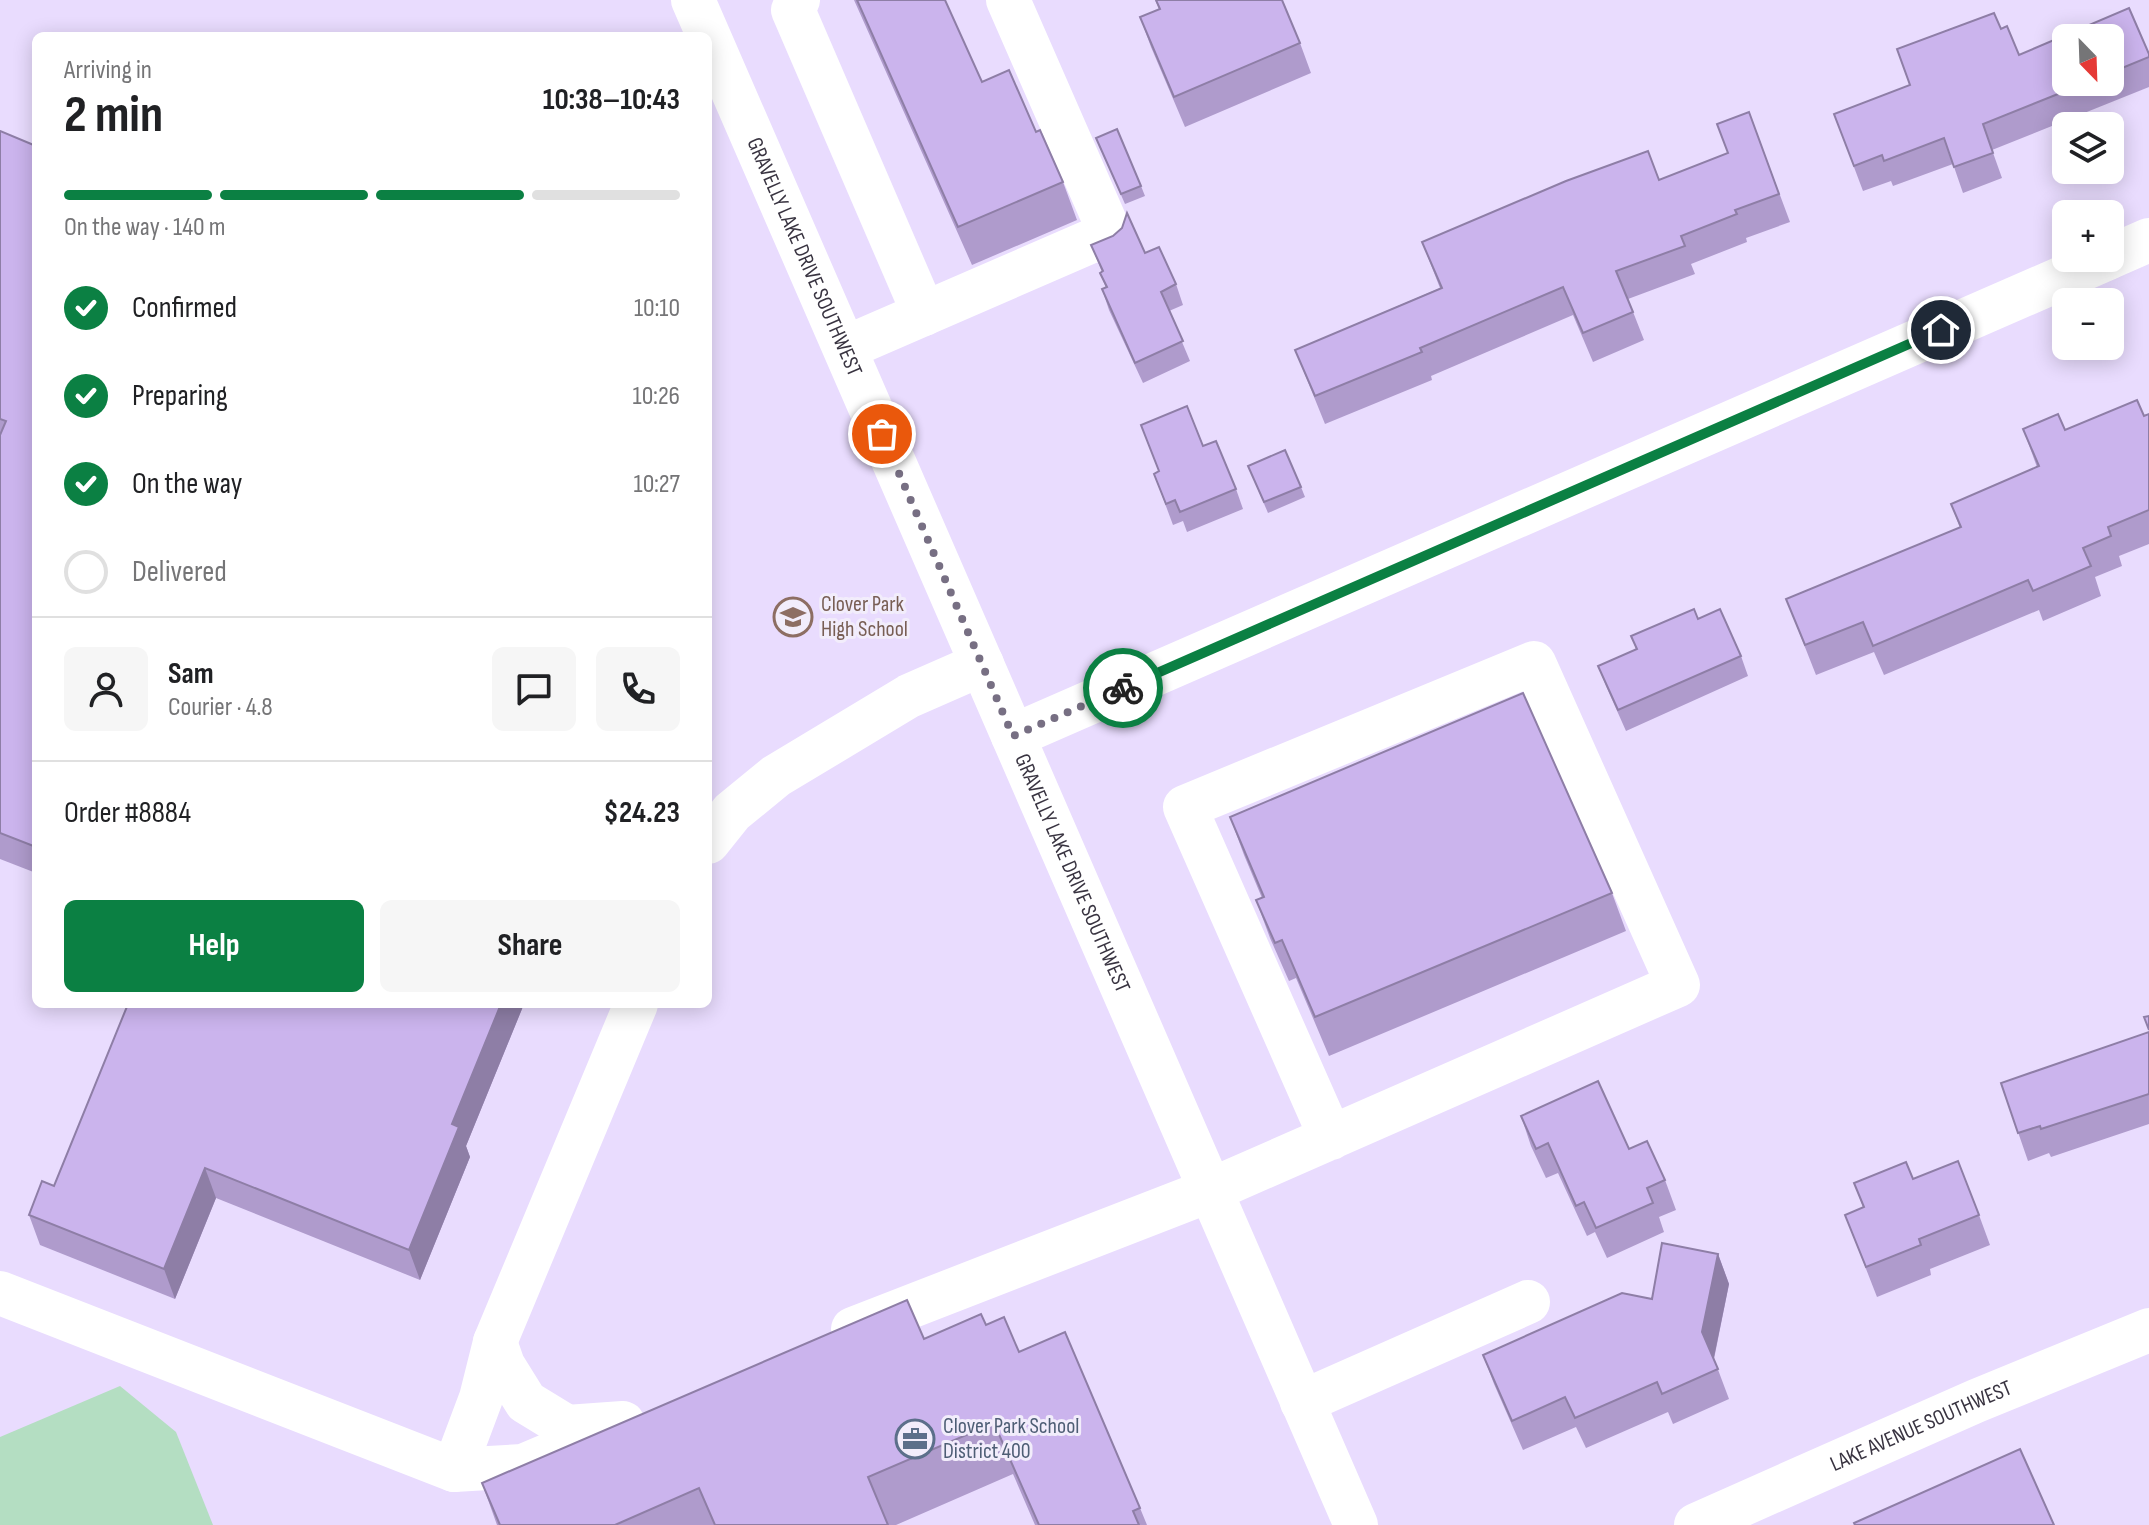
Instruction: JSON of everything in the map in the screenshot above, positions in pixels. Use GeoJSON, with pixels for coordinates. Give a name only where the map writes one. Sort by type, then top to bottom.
{"type":"FeatureCollection","features":[{"type":"Feature","properties":{"kind":"street","name":"GRAVELLY LAKE DRIVE SOUTHWEST"},"geometry":{"type":"LineString","coordinates":[[693,0],[707,32]]}},
{"type":"Feature","properties":{"kind":"street"},"geometry":{"type":"LineString","coordinates":[[798,0],[793,10],[924,314]]}},
{"type":"Feature","properties":{"kind":"street"},"geometry":{"type":"LineString","coordinates":[[845,348],[1110,233],[1008,0]]}},
{"type":"Feature","properties":{"kind":"street","name":"GRAVELLY LAKE DRIVE SOUTHWEST"},"geometry":{"type":"LineString","coordinates":[[712,44],[1356,1525]]}},
{"type":"Feature","properties":{"kind":"street"},"geometry":{"type":"LineString","coordinates":[[2124,251],[2149,240]]}},
{"type":"Feature","properties":{"kind":"street"},"geometry":{"type":"LineString","coordinates":[[1013,736],[2077,272]]}},
{"type":"Feature","properties":{"kind":"street"},"geometry":{"type":"LineString","coordinates":[[823,1342],[941,1293],[1004,1272],[1211,1190],[1331,1138],[1678,985],[1534,663],[1185,807],[1331,1138]]}},
{"type":"Feature","properties":{"kind":"street"},"geometry":{"type":"LineString","coordinates":[[712,837],[732,812],[776,776],[909,696],[982,664]]}},
{"type":"Feature","properties":{"kind":"street"},"geometry":{"type":"LineString","coordinates":[[454,1470],[481,1398],[495,1342],[634,1008]]}},
{"type":"Feature","properties":{"kind":"street"},"geometry":{"type":"LineString","coordinates":[[0,1293],[454,1470],[523,1466],[638,1417],[567,1427],[526,1402],[503,1365],[495,1342]]}},
{"type":"Feature","properties":{"kind":"street"},"geometry":{"type":"LineString","coordinates":[[1302,1402],[1528,1302]]}},
{"type":"Feature","properties":{"kind":"street","name":"LAKE AVENUE SOUTHWEST"},"geometry":{"type":"LineString","coordinates":[[1696,1525],[1753,1513],[1976,1401],[2149,1330]]}},
{"type":"Feature","properties":{"kind":"green space"},"geometry":{"type":"Polygon","coordinates":[[[120,1386],[176,1432],[213,1525],[0,1525],[0,1437],[120,1386]]]}},
{"type":"Feature","properties":{"kind":"building"},"geometry":{"type":"Polygon","coordinates":[[[857,0],[945,0],[982,82],[1009,70],[1036,132],[1040,130],[1063,182],[958,227],[857,0]]]}},
{"type":"Feature","properties":{"kind":"building"},"geometry":{"type":"Polygon","coordinates":[[[1156,0],[1282,0],[1300,43],[1174,97],[1140,17],[1160,9],[1156,0]]]}},
{"type":"Feature","properties":{"kind":"building"},"geometry":{"type":"Polygon","coordinates":[[[2129,8],[2149,57],[2124,67],[2124,24],[2092,24],[2129,8]]]}},
{"type":"Feature","properties":{"kind":"building"},"geometry":{"type":"Polygon","coordinates":[[[1994,13],[2001,29],[2007,26],[2019,55],[2052,41],[2053,96],[1983,124],[1993,153],[1954,167],[1944,138],[1884,161],[1882,155],[1854,166],[1834,114],[1910,85],[1897,49],[1994,13]]]}},
{"type":"Feature","properties":{"kind":"building"},"geometry":{"type":"Polygon","coordinates":[[[1749,112],[1779,194],[1735,210],[1737,214],[1681,236],[1685,246],[1616,271],[1633,312],[1583,333],[1563,287],[1420,348],[1422,352],[1315,396],[1295,350],[1442,288],[1422,242],[1566,181],[1648,151],[1659,180],[1728,153],[1717,124],[1749,112]]]}},
{"type":"Feature","properties":{"kind":"building"},"geometry":{"type":"Polygon","coordinates":[[[1117,129],[1141,186],[1121,194],[1096,138],[1117,129]]]}},
{"type":"Feature","properties":{"kind":"building"},"geometry":{"type":"Polygon","coordinates":[[[0,131],[32,144],[32,845],[0,833],[0,435],[6,421],[0,419],[0,131]]]}},
{"type":"Feature","properties":{"kind":"building"},"geometry":{"type":"Polygon","coordinates":[[[1127,213],[1145,253],[1159,247],[1176,284],[1161,292],[1183,341],[1135,363],[1102,289],[1107,287],[1100,273],[1103,271],[1091,245],[1113,236],[1122,228],[1127,213]]]}},
{"type":"Feature","properties":{"kind":"building"},"geometry":{"type":"Polygon","coordinates":[[[2137,400],[2144,416],[2149,414],[2149,510],[2108,527],[2111,536],[2083,548],[2091,566],[2033,591],[2028,580],[1873,646],[1863,622],[1805,645],[1786,599],[1961,527],[1951,504],[2039,466],[2023,429],[2058,414],[2065,430],[2137,400]]]}},
{"type":"Feature","properties":{"kind":"building"},"geometry":{"type":"Polygon","coordinates":[[[1187,406],[1203,446],[1216,441],[1236,489],[1180,512],[1175,500],[1166,504],[1154,474],[1159,471],[1141,425],[1187,406]]]}},
{"type":"Feature","properties":{"kind":"building"},"geometry":{"type":"Polygon","coordinates":[[[1285,450],[1301,487],[1264,502],[1248,466],[1285,450]]]}},
{"type":"Feature","properties":{"kind":"building"},"geometry":{"type":"Polygon","coordinates":[[[1694,609],[1698,619],[1720,609],[1741,656],[1618,710],[1598,666],[1637,649],[1631,636],[1694,609]]]}},
{"type":"Feature","properties":{"kind":"building"},"geometry":{"type":"Polygon","coordinates":[[[1523,693],[1612,893],[1315,1017],[1282,940],[1275,943],[1256,900],[1264,897],[1230,817],[1523,693]]]}},
{"type":"Feature","properties":{"kind":"building"},"geometry":{"type":"Polygon","coordinates":[[[126,1008],[499,1008],[452,1124],[459,1127],[409,1250],[205,1168],[164,1269],[29,1215],[42,1181],[54,1186],[126,1008]]]}},
{"type":"Feature","properties":{"kind":"building"},"geometry":{"type":"Polygon","coordinates":[[[2149,1032],[2149,1094],[2041,1129],[2040,1126],[2018,1133],[2001,1083],[2149,1032]]]}},
{"type":"Feature","properties":{"kind":"building"},"geometry":{"type":"Polygon","coordinates":[[[1598,1081],[1629,1149],[1647,1141],[1665,1180],[1647,1188],[1653,1203],[1596,1228],[1584,1202],[1576,1206],[1548,1143],[1536,1149],[1521,1116],[1598,1081]]]}},
{"type":"Feature","properties":{"kind":"building"},"geometry":{"type":"Polygon","coordinates":[[[1958,1161],[1979,1215],[1919,1239],[1921,1245],[1866,1267],[1845,1215],[1864,1207],[1854,1183],[1906,1162],[1913,1179],[1958,1161]]]}},
{"type":"Feature","properties":{"kind":"building"},"geometry":{"type":"Polygon","coordinates":[[[1662,1243],[1718,1254],[1702,1332],[1718,1369],[1662,1394],[1657,1382],[1575,1418],[1565,1397],[1512,1421],[1483,1355],[1622,1293],[1652,1299],[1662,1243]]]}},
{"type":"Feature","properties":{"kind":"building"},"geometry":{"type":"Polygon","coordinates":[[[907,1300],[924,1339],[981,1314],[986,1325],[1004,1317],[1019,1352],[1065,1332],[1140,1508],[1133,1511],[1139,1525],[1039,1525],[994,1423],[868,1477],[888,1525],[715,1525],[699,1488],[615,1525],[500,1525],[482,1483],[907,1300]]]}},
{"type":"Feature","properties":{"kind":"building"},"geometry":{"type":"Polygon","coordinates":[[[2020,1449],[2054,1525],[1854,1523],[2020,1449]]]}},
{"type":"Feature","properties":{"kind":"way so far"},"geometry":{"type":"LineString","coordinates":[[882,434],[1013,736],[1123,688]]}},
{"type":"Feature","properties":{"kind":"place","name":"Clover Park High School"},"geometry":{"type":"Point","coordinates":[793,617]}},
{"type":"Feature","properties":{"kind":"place","name":"Clover Park School District 400"},"geometry":{"type":"Point","coordinates":[915,1439]}},
{"type":"Feature","properties":{"kind":"route"},"geometry":{"type":"LineString","coordinates":[[1123,688],[1941,330]]}}]}
